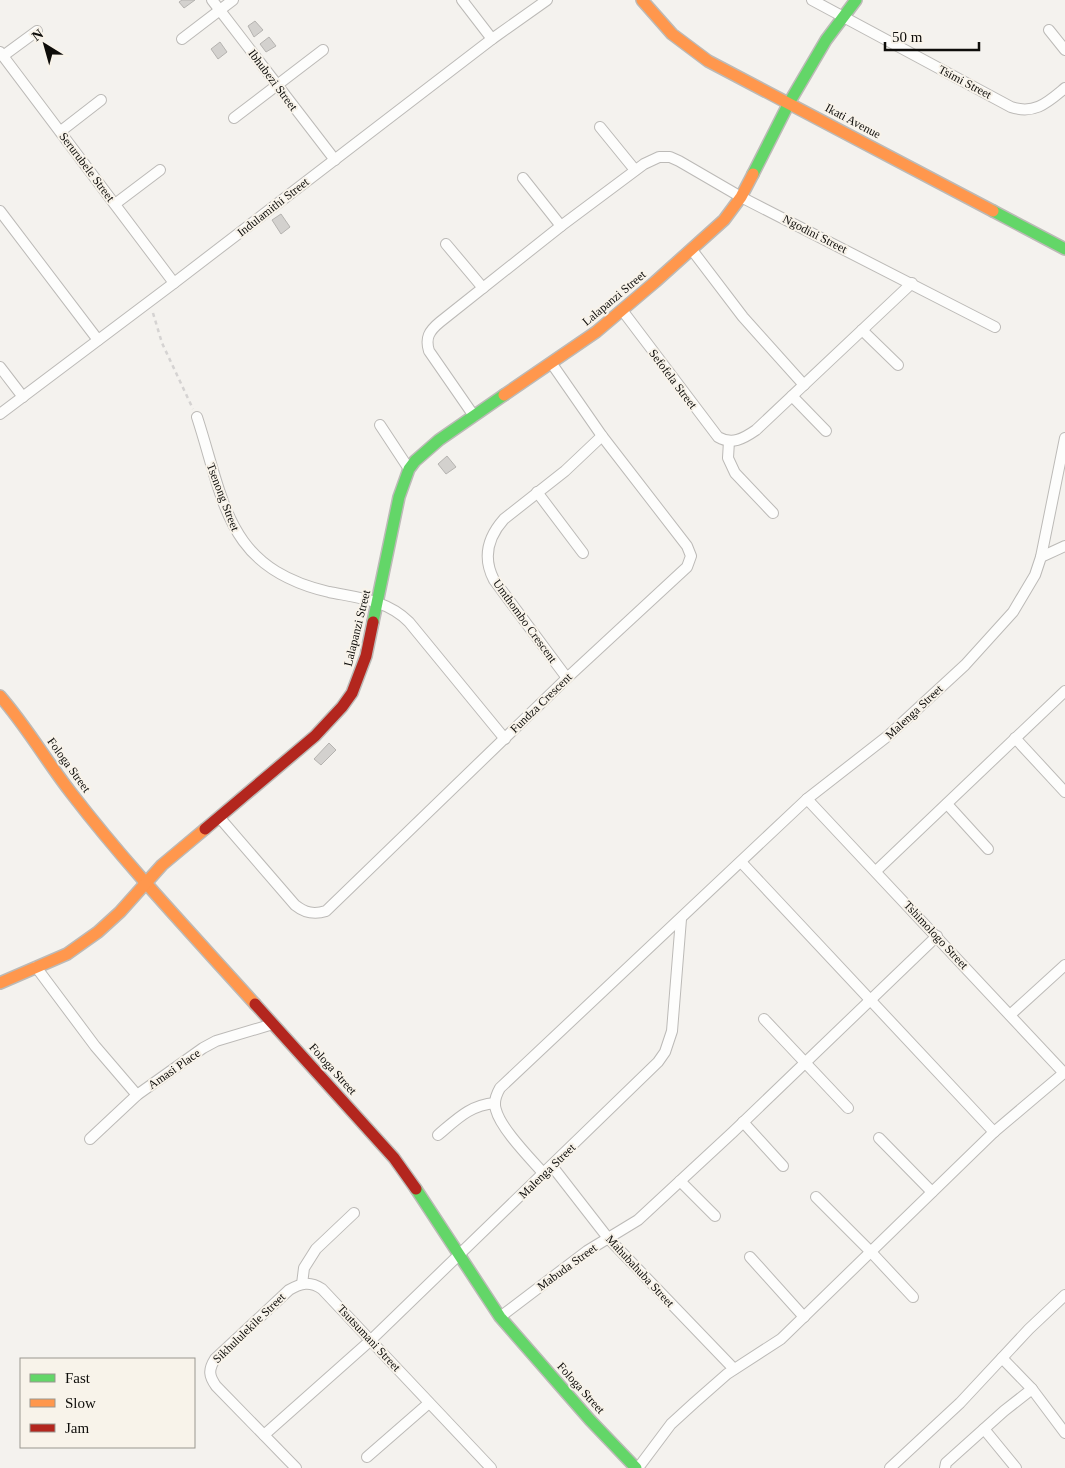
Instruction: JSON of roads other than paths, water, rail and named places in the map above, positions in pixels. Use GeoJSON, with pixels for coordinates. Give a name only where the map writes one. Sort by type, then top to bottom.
{"type":"FeatureCollection","features":[{"type":"Feature","properties":{"kind":"street","name":"Ibhubezi Street"},"geometry":{"type":"LineString","coordinates":[[212,0],[334,160]]}},
{"type":"Feature","properties":{"kind":"street"},"geometry":{"type":"LineString","coordinates":[[182,39],[233,0]]}},
{"type":"Feature","properties":{"kind":"street"},"geometry":{"type":"LineString","coordinates":[[462,0],[492,39]]}},
{"type":"Feature","properties":{"kind":"street","name":"Indulamithi Street"},"geometry":{"type":"LineString","coordinates":[[0,414],[150,302],[492,39],[547,0]]}},
{"type":"Feature","properties":{"kind":"street","name":"Ikati Avenue"},"geometry":{"type":"LineString","coordinates":[[642,0],[666,29],[687,47],[708,61],[1065,249]]}},
{"type":"Feature","properties":{"kind":"street","name":"Tsimi Street"},"geometry":{"type":"LineString","coordinates":[[812,0],[1021,111],[1032,110],[1041,106],[1065,88]]}},
{"type":"Feature","properties":{"kind":"street","name":"Lalapanzi Street"},"geometry":{"type":"LineString","coordinates":[[0,983],[67,954],[98,932],[120,912],[145,882],[174,854],[315,736],[342,707],[352,693],[366,656],[399,497],[409,469],[426,451],[596,332],[692,250],[724,220],[741,197],[789,103],[826,40],[856,0]]}},
{"type":"Feature","properties":{"kind":"street"},"geometry":{"type":"LineString","coordinates":[[1049,30],[1065,50]]}},
{"type":"Feature","properties":{"kind":"street"},"geometry":{"type":"LineString","coordinates":[[2,54],[37,31]]}},
{"type":"Feature","properties":{"kind":"street"},"geometry":{"type":"LineString","coordinates":[[234,118],[323,50]]}},
{"type":"Feature","properties":{"kind":"street","name":"Serurubele Street"},"geometry":{"type":"LineString","coordinates":[[2,54],[174,283]]}},
{"type":"Feature","properties":{"kind":"street"},"geometry":{"type":"LineString","coordinates":[[60,131],[101,100]]}},
{"type":"Feature","properties":{"kind":"street"},"geometry":{"type":"LineString","coordinates":[[600,127],[635,170]]}},
{"type":"Feature","properties":{"kind":"street","name":"Ngodini Street"},"geometry":{"type":"LineString","coordinates":[[474,416],[428,351],[426,339],[434,327],[560,226],[635,170],[659,156],[670,157],[679,161],[741,197],[995,327]]}},
{"type":"Feature","properties":{"kind":"street"},"geometry":{"type":"LineString","coordinates":[[115,204],[160,170]]}},
{"type":"Feature","properties":{"kind":"street"},"geometry":{"type":"LineString","coordinates":[[523,178],[560,226]]}},
{"type":"Feature","properties":{"kind":"street"},"geometry":{"type":"LineString","coordinates":[[0,211],[98,340]]}},
{"type":"Feature","properties":{"kind":"street"},"geometry":{"type":"LineString","coordinates":[[446,244],[483,288]]}},
{"type":"Feature","properties":{"kind":"street"},"geometry":{"type":"LineString","coordinates":[[692,250],[743,317],[804,385]]}},
{"type":"Feature","properties":{"kind":"street"},"geometry":{"type":"LineString","coordinates":[[772,513],[735,473],[728,458],[729,442],[744,438],[756,430],[912,284]]}},
{"type":"Feature","properties":{"kind":"street","name":"Sefofela Street"},"geometry":{"type":"LineString","coordinates":[[622,310],[708,426],[718,437],[729,442]]}},
{"type":"Feature","properties":{"kind":"street"},"geometry":{"type":"LineString","coordinates":[[862,330],[898,366]]}},
{"type":"Feature","properties":{"kind":"street","name":"Fundza Crescent"},"geometry":{"type":"LineString","coordinates":[[219,817],[295,905],[302,910],[318,914],[326,911],[567,678],[684,571],[691,556],[687,546],[602,436],[552,364]]}},
{"type":"Feature","properties":{"kind":"street"},"geometry":{"type":"LineString","coordinates":[[0,367],[23,397]]}},
{"type":"Feature","properties":{"kind":"street"},"geometry":{"type":"LineString","coordinates":[[792,396],[826,431]]}},
{"type":"Feature","properties":{"kind":"street","name":"Tsenong Street"},"geometry":{"type":"LineString","coordinates":[[197,417],[223,503],[238,536],[250,550],[275,570],[299,583],[378,602],[394,609],[409,622],[505,739]]}},
{"type":"Feature","properties":{"kind":"street"},"geometry":{"type":"LineString","coordinates":[[380,425],[409,469]]}},
{"type":"Feature","properties":{"kind":"street","name":"Umthombo Crescent"},"geometry":{"type":"LineString","coordinates":[[567,678],[494,580],[487,560],[490,538],[496,528],[512,511],[571,466],[602,436]]}},
{"type":"Feature","properties":{"kind":"street","name":"Malenga Street"},"geometry":{"type":"LineString","coordinates":[[264,1435],[370,1340],[649,1072],[665,1052],[672,1031],[681,919],[807,798],[889,735],[987,643],[1016,607],[1035,575],[1065,438]]}},
{"type":"Feature","properties":{"kind":"street"},"geometry":{"type":"LineString","coordinates":[[537,492],[583,554]]}},
{"type":"Feature","properties":{"kind":"street"},"geometry":{"type":"LineString","coordinates":[[1040,557],[1065,546]]}},
{"type":"Feature","properties":{"kind":"street"},"geometry":{"type":"LineString","coordinates":[[876,871],[1065,691]]}},
{"type":"Feature","properties":{"kind":"street","name":"Fologa Street"},"geometry":{"type":"LineString","coordinates":[[0,696],[15,713],[77,801],[145,882],[394,1158],[500,1317],[578,1406],[637,1468]]}},
{"type":"Feature","properties":{"kind":"street"},"geometry":{"type":"LineString","coordinates":[[1015,738],[1065,792]]}},
{"type":"Feature","properties":{"kind":"street","name":"Tshimologo Street"},"geometry":{"type":"LineString","coordinates":[[807,798],[1064,1072]]}},
{"type":"Feature","properties":{"kind":"street"},"geometry":{"type":"LineString","coordinates":[[947,804],[988,849]]}},
{"type":"Feature","properties":{"kind":"street"},"geometry":{"type":"LineString","coordinates":[[741,862],[994,1132]]}},
{"type":"Feature","properties":{"kind":"street"},"geometry":{"type":"LineString","coordinates":[[438,1134],[467,1111],[482,1104],[495,1102],[497,1093],[508,1080],[681,919]]}},
{"type":"Feature","properties":{"kind":"street","name":"Mabuda Street"},"geometry":{"type":"LineString","coordinates":[[500,1317],[587,1251],[638,1220],[937,936]]}},
{"type":"Feature","properties":{"kind":"street"},"geometry":{"type":"LineString","coordinates":[[1010,1015],[1065,965]]}},
{"type":"Feature","properties":{"kind":"street"},"geometry":{"type":"LineString","coordinates":[[36,967],[94,1046],[137,1095]]}},
{"type":"Feature","properties":{"kind":"street"},"geometry":{"type":"LineString","coordinates":[[764,1019],[848,1108]]}},
{"type":"Feature","properties":{"kind":"street","name":"Amasi Place"},"geometry":{"type":"LineString","coordinates":[[90,1139],[137,1095],[210,1044],[273,1024]]}},
{"type":"Feature","properties":{"kind":"street"},"geometry":{"type":"LineString","coordinates":[[637,1468],[671,1424],[734,1369],[781,1339],[994,1132],[1064,1072]]}},
{"type":"Feature","properties":{"kind":"street","name":"Mahubahuba Street"},"geometry":{"type":"LineString","coordinates":[[495,1102],[499,1119],[521,1148],[548,1170],[608,1238],[734,1369]]}},
{"type":"Feature","properties":{"kind":"street"},"geometry":{"type":"LineString","coordinates":[[743,1122],[783,1166]]}},
{"type":"Feature","properties":{"kind":"street"},"geometry":{"type":"LineString","coordinates":[[879,1138],[932,1192]]}},
{"type":"Feature","properties":{"kind":"street"},"geometry":{"type":"LineString","coordinates":[[680,1181],[715,1216]]}},
{"type":"Feature","properties":{"kind":"street"},"geometry":{"type":"LineString","coordinates":[[816,1197],[871,1252],[913,1298]]}},
{"type":"Feature","properties":{"kind":"street"},"geometry":{"type":"LineString","coordinates":[[302,1284],[304,1268],[316,1249],[354,1213]]}},
{"type":"Feature","properties":{"kind":"street"},"geometry":{"type":"LineString","coordinates":[[750,1257],[804,1316]]}},
{"type":"Feature","properties":{"kind":"street","name":"Tsutsumani Street"},"geometry":{"type":"LineString","coordinates":[[302,1284],[315,1285],[322,1290],[491,1468]]}},
{"type":"Feature","properties":{"kind":"street","name":"Sikhululekile Street"},"geometry":{"type":"LineString","coordinates":[[296,1468],[216,1386],[210,1374],[210,1369],[215,1359],[289,1290],[302,1284]]}},
{"type":"Feature","properties":{"kind":"street"},"geometry":{"type":"LineString","coordinates":[[890,1468],[960,1403],[1065,1295]]}},
{"type":"Feature","properties":{"kind":"street"},"geometry":{"type":"LineString","coordinates":[[1002,1358],[1032,1389],[1065,1433]]}},
{"type":"Feature","properties":{"kind":"street"},"geometry":{"type":"LineString","coordinates":[[945,1468],[946,1463],[1032,1389]]}},
{"type":"Feature","properties":{"kind":"street"},"geometry":{"type":"LineString","coordinates":[[367,1457],[430,1403]]}},
{"type":"Feature","properties":{"kind":"street"},"geometry":{"type":"LineString","coordinates":[[984,1429],[1016,1468]]}}]}
